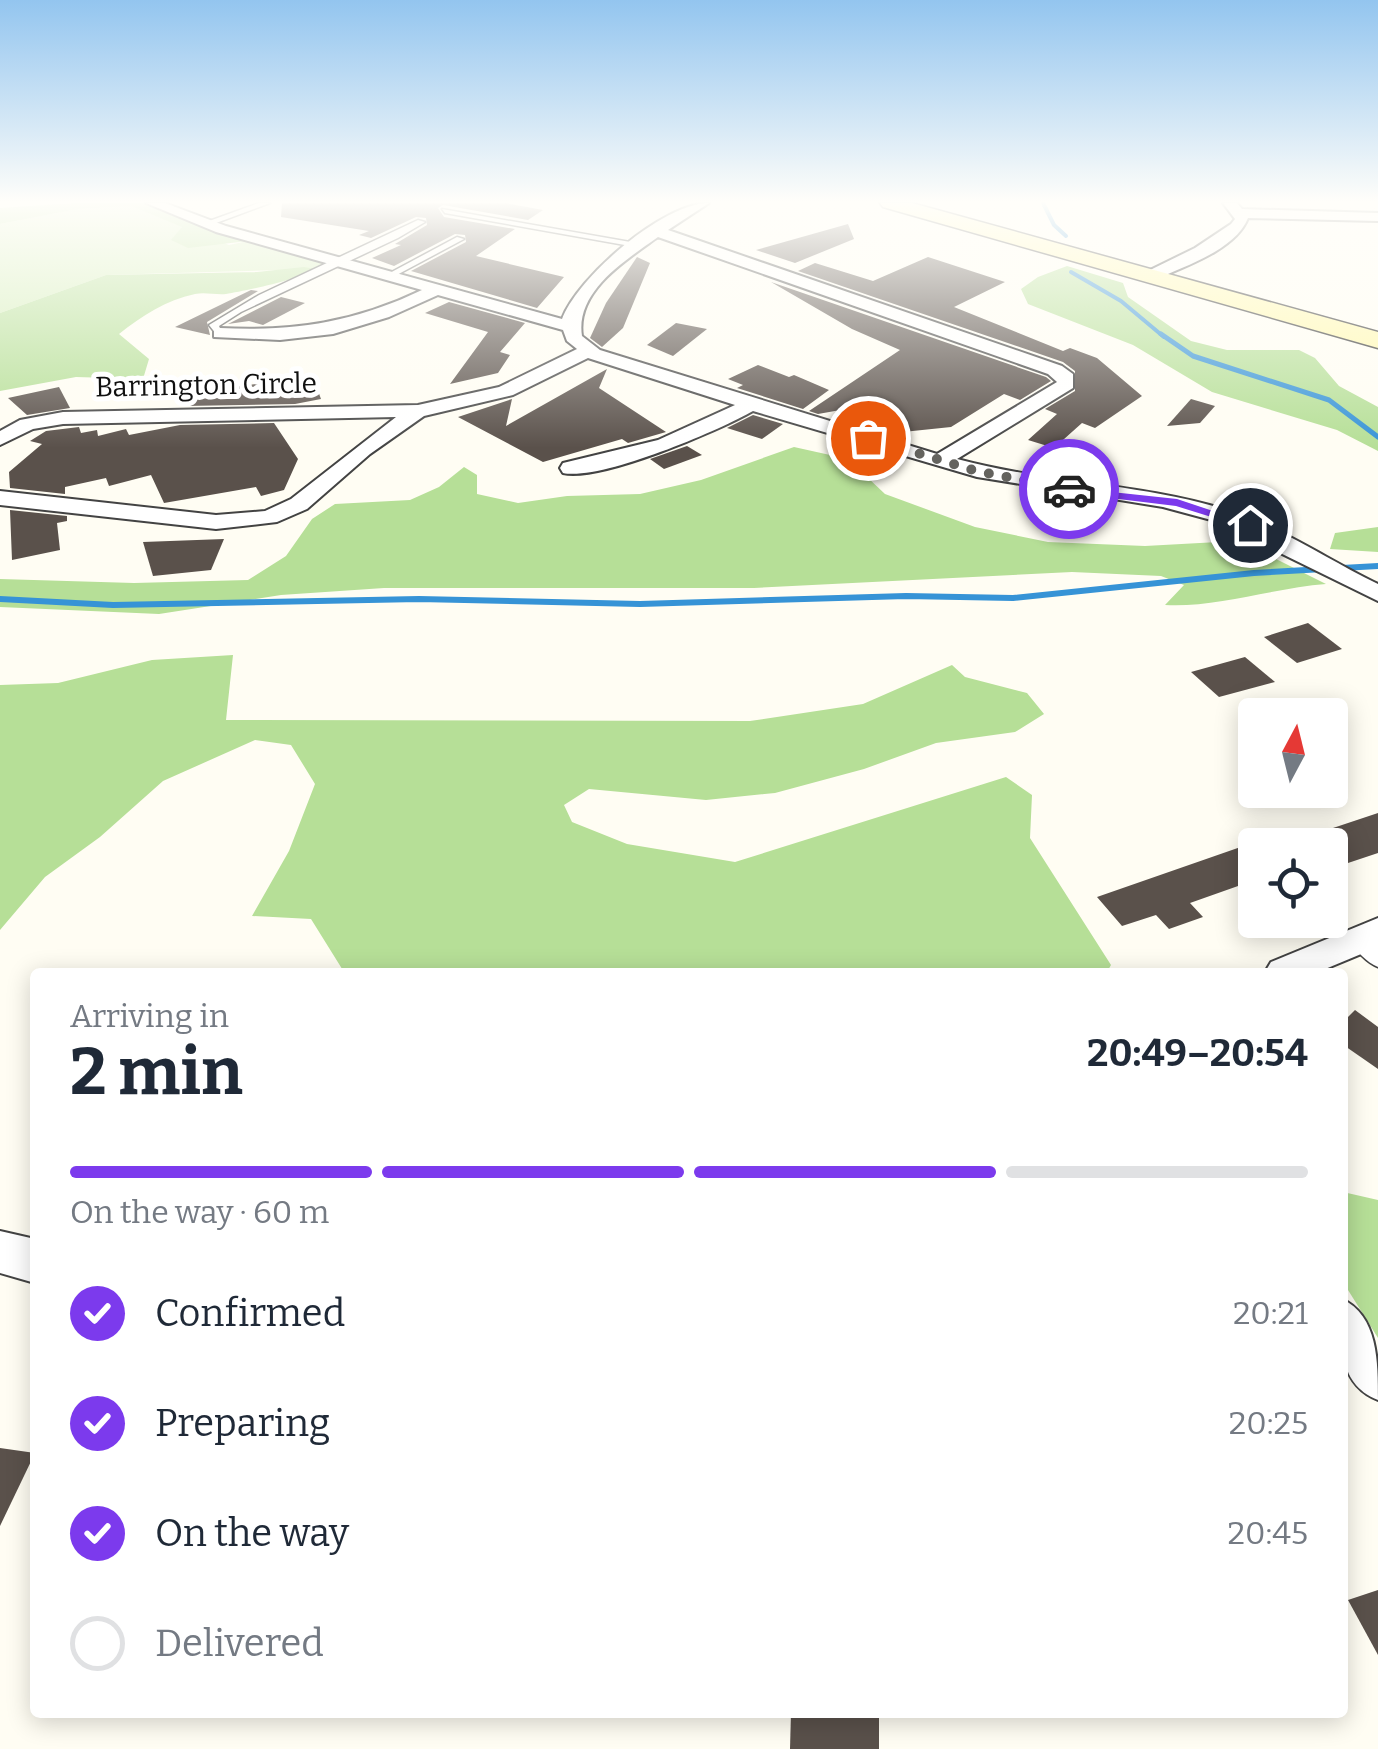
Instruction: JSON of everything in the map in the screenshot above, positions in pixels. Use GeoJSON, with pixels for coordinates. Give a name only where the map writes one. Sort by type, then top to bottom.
{"type":"FeatureCollection","features":[{"type":"Feature","properties":{"kind":"main road"},"geometry":{"type":"LineString","coordinates":[[1181,285],[1378,340]]}},
{"type":"Feature","properties":{"kind":"street"},"geometry":{"type":"LineString","coordinates":[[426,285],[567,326]]}},
{"type":"Feature","properties":{"kind":"street"},"geometry":{"type":"LineString","coordinates":[[596,285],[573,308],[567,326],[572,341],[587,351],[940,460],[1024,482],[1192,506],[1250,525],[1378,594]]}},
{"type":"Feature","properties":{"kind":"street"},"geometry":{"type":"LineString","coordinates":[[810,285],[1054,370],[1066,378],[1066,384],[940,460]]}},
{"type":"Feature","properties":{"kind":"street"},"geometry":{"type":"LineString","coordinates":[[220,333],[312,335],[398,309],[438,288]]}},
{"type":"Feature","properties":{"kind":"street","name":"Barrington Circle"},"geometry":{"type":"LineString","coordinates":[[0,439],[28,424],[64,418],[418,411],[520,388],[548,377],[587,351]]}},
{"type":"Feature","properties":{"kind":"street"},"geometry":{"type":"LineString","coordinates":[[571,468],[649,451],[710,430],[754,402]]}},
{"type":"Feature","properties":{"kind":"street","name":"Barrington Circle"},"geometry":{"type":"LineString","coordinates":[[0,498],[216,522],[252,521],[299,504],[363,450],[418,411]]}},
{"type":"Feature","properties":{"kind":"street"},"geometry":{"type":"LineString","coordinates":[[1296,968],[1372,944]]}},
{"type":"Feature","properties":{"kind":"street"},"geometry":{"type":"LineString","coordinates":[[0,1252],[30,1259]]}},
{"type":"Feature","properties":{"kind":"lane"},"geometry":{"type":"LineString","coordinates":[[220,333],[214,325],[240,308],[292,285]]}},
{"type":"Feature","properties":{"kind":"green space"},"geometry":{"type":"Polygon","coordinates":[[[0,285],[79,285],[0,313],[0,285]]]}},
{"type":"Feature","properties":{"kind":"green space"},"geometry":{"type":"Polygon","coordinates":[[[79,285],[270,285],[226,294],[184,297],[136,321],[119,334],[149,359],[143,379],[76,377],[0,391],[0,313],[79,285]]]}},
{"type":"Feature","properties":{"kind":"green space"},"geometry":{"type":"Polygon","coordinates":[[[1027,285],[1124,285],[1128,297],[1191,341],[1227,350],[1299,350],[1315,358],[1339,386],[1378,407],[1378,451],[1337,430],[1212,392],[1133,345],[1028,304],[1021,289],[1027,285]]]}},
{"type":"Feature","properties":{"kind":"green space"},"geometry":{"type":"Polygon","coordinates":[[[794,447],[848,459],[885,494],[975,527],[1048,542],[1145,546],[1218,542],[1270,556],[1326,584],[1184,605],[1165,605],[1184,585],[1161,576],[1072,572],[754,588],[384,588],[281,595],[159,614],[0,607],[0,579],[134,583],[248,580],[286,556],[312,519],[335,504],[410,500],[439,487],[464,467],[477,475],[477,494],[518,503],[567,496],[640,494],[701,480],[794,447]]]}},
{"type":"Feature","properties":{"kind":"green space"},"geometry":{"type":"Polygon","coordinates":[[[1378,527],[1378,552],[1330,549],[1335,533],[1378,527]]]}},
{"type":"Feature","properties":{"kind":"green space"},"geometry":{"type":"Polygon","coordinates":[[[233,655],[226,720],[750,721],[863,704],[952,665],[965,677],[1027,693],[1044,714],[1015,732],[936,743],[864,769],[775,793],[706,800],[589,789],[564,805],[572,822],[627,844],[735,862],[1006,777],[1032,795],[1030,838],[1111,965],[342,968],[311,919],[252,916],[289,851],[315,784],[291,745],[255,740],[163,781],[100,837],[45,877],[0,930],[0,685],[58,683],[152,660],[233,655]]]}},
{"type":"Feature","properties":{"kind":"green space"},"geometry":{"type":"Polygon","coordinates":[[[1348,1193],[1378,1200],[1378,1338],[1348,1290],[1348,1193]]]}},
{"type":"Feature","properties":{"kind":"building"},"geometry":{"type":"Polygon","coordinates":[[[457,285],[557,285],[537,308],[457,285]]]}},
{"type":"Feature","properties":{"kind":"building"},"geometry":{"type":"Polygon","coordinates":[[[618,285],[641,285],[623,328],[602,347],[590,338],[618,285]]]}},
{"type":"Feature","properties":{"kind":"building"},"geometry":{"type":"Polygon","coordinates":[[[776,285],[1051,381],[1020,400],[1004,394],[951,427],[903,432],[892,418],[873,420],[863,406],[818,414],[809,411],[900,350],[852,329],[776,285]]]}},
{"type":"Feature","properties":{"kind":"building"},"geometry":{"type":"Polygon","coordinates":[[[838,285],[1000,285],[954,307],[1063,351],[1070,348],[1097,358],[1142,396],[1095,428],[1082,423],[1054,448],[1028,440],[1057,414],[1045,409],[1075,391],[1075,371],[1063,362],[838,285]]]}},
{"type":"Feature","properties":{"kind":"building"},"geometry":{"type":"Polygon","coordinates":[[[251,290],[258,291],[207,322],[210,335],[175,327],[251,290]]]}},
{"type":"Feature","properties":{"kind":"building"},"geometry":{"type":"Polygon","coordinates":[[[281,297],[305,303],[263,325],[249,321],[228,324],[281,297]]]}},
{"type":"Feature","properties":{"kind":"building"},"geometry":{"type":"Polygon","coordinates":[[[449,302],[525,323],[500,352],[510,355],[498,373],[450,384],[488,332],[425,313],[449,302]]]}},
{"type":"Feature","properties":{"kind":"building"},"geometry":{"type":"Polygon","coordinates":[[[676,323],[707,329],[673,356],[647,345],[676,323]]]}},
{"type":"Feature","properties":{"kind":"building"},"geometry":{"type":"Polygon","coordinates":[[[758,365],[829,390],[803,409],[737,388],[743,385],[728,379],[758,365]]]}},
{"type":"Feature","properties":{"kind":"building"},"geometry":{"type":"Polygon","coordinates":[[[607,369],[599,388],[666,432],[628,443],[622,439],[543,462],[458,417],[512,399],[506,426],[607,369]]]}},
{"type":"Feature","properties":{"kind":"building"},"geometry":{"type":"Polygon","coordinates":[[[313,377],[321,399],[295,404],[185,406],[178,389],[228,379],[231,387],[313,377]]]}},
{"type":"Feature","properties":{"kind":"building"},"geometry":{"type":"Polygon","coordinates":[[[59,387],[70,408],[27,415],[8,398],[59,387]]]}},
{"type":"Feature","properties":{"kind":"building"},"geometry":{"type":"Polygon","coordinates":[[[1191,399],[1215,406],[1200,423],[1167,426],[1191,399]]]}},
{"type":"Feature","properties":{"kind":"building"},"geometry":{"type":"Polygon","coordinates":[[[753,415],[783,424],[762,439],[727,428],[753,415]]]}},
{"type":"Feature","properties":{"kind":"building"},"geometry":{"type":"Polygon","coordinates":[[[274,423],[298,459],[284,490],[261,496],[256,487],[164,503],[151,475],[109,486],[106,478],[65,487],[65,494],[10,488],[9,472],[42,444],[30,441],[46,431],[79,427],[81,433],[97,430],[98,436],[126,429],[129,435],[180,425],[274,423]]]}},
{"type":"Feature","properties":{"kind":"building"},"geometry":{"type":"Polygon","coordinates":[[[687,446],[702,455],[664,469],[650,459],[687,446]]]}},
{"type":"Feature","properties":{"kind":"building"},"geometry":{"type":"Polygon","coordinates":[[[10,510],[67,516],[67,521],[57,523],[60,550],[12,560],[10,510]]]}},
{"type":"Feature","properties":{"kind":"building"},"geometry":{"type":"Polygon","coordinates":[[[224,539],[211,570],[153,576],[143,542],[224,539]]]}},
{"type":"Feature","properties":{"kind":"building"},"geometry":{"type":"Polygon","coordinates":[[[1308,623],[1342,649],[1297,663],[1264,637],[1308,623]]]}},
{"type":"Feature","properties":{"kind":"building"},"geometry":{"type":"Polygon","coordinates":[[[1245,657],[1275,682],[1219,697],[1191,672],[1245,657]]]}},
{"type":"Feature","properties":{"kind":"building"},"geometry":{"type":"Polygon","coordinates":[[[1378,813],[1378,853],[1348,863],[1348,828],[1333,828],[1378,813]]]}},
{"type":"Feature","properties":{"kind":"building"},"geometry":{"type":"Polygon","coordinates":[[[1238,848],[1238,886],[1190,903],[1203,917],[1169,929],[1156,915],[1122,926],[1097,897],[1238,848]]]}},
{"type":"Feature","properties":{"kind":"building"},"geometry":{"type":"Polygon","coordinates":[[[1355,1010],[1378,1027],[1378,1069],[1348,1048],[1348,1017],[1355,1010]]]}},
{"type":"Feature","properties":{"kind":"building"},"geometry":{"type":"Polygon","coordinates":[[[0,1448],[30,1452],[30,1463],[0,1526],[0,1448]]]}},
{"type":"Feature","properties":{"kind":"building"},"geometry":{"type":"Polygon","coordinates":[[[1378,1590],[1378,1655],[1348,1600],[1378,1590]]]}},
{"type":"Feature","properties":{"kind":"building"},"geometry":{"type":"Polygon","coordinates":[[[791,1718],[879,1718],[879,1749],[790,1749],[791,1718]]]}},
{"type":"Feature","properties":{"kind":"waterway"},"geometry":{"type":"LineString","coordinates":[[1093,285],[1121,301],[1164,337]]}},
{"type":"Feature","properties":{"kind":"waterway"},"geometry":{"type":"LineString","coordinates":[[1161,334],[1193,356],[1329,400],[1378,437]]}},
{"type":"Feature","properties":{"kind":"waterway"},"geometry":{"type":"LineString","coordinates":[[0,599],[113,605],[419,599],[640,604],[906,596],[1013,598],[1254,573],[1378,566]]}},
{"type":"Feature","properties":{"kind":"way so far"},"geometry":{"type":"LineString","coordinates":[[868,438],[976,471],[1069,489]]}},
{"type":"Feature","properties":{"kind":"route"},"geometry":{"type":"LineString","coordinates":[[1069,489],[1177,503],[1250,525]]}}]}
